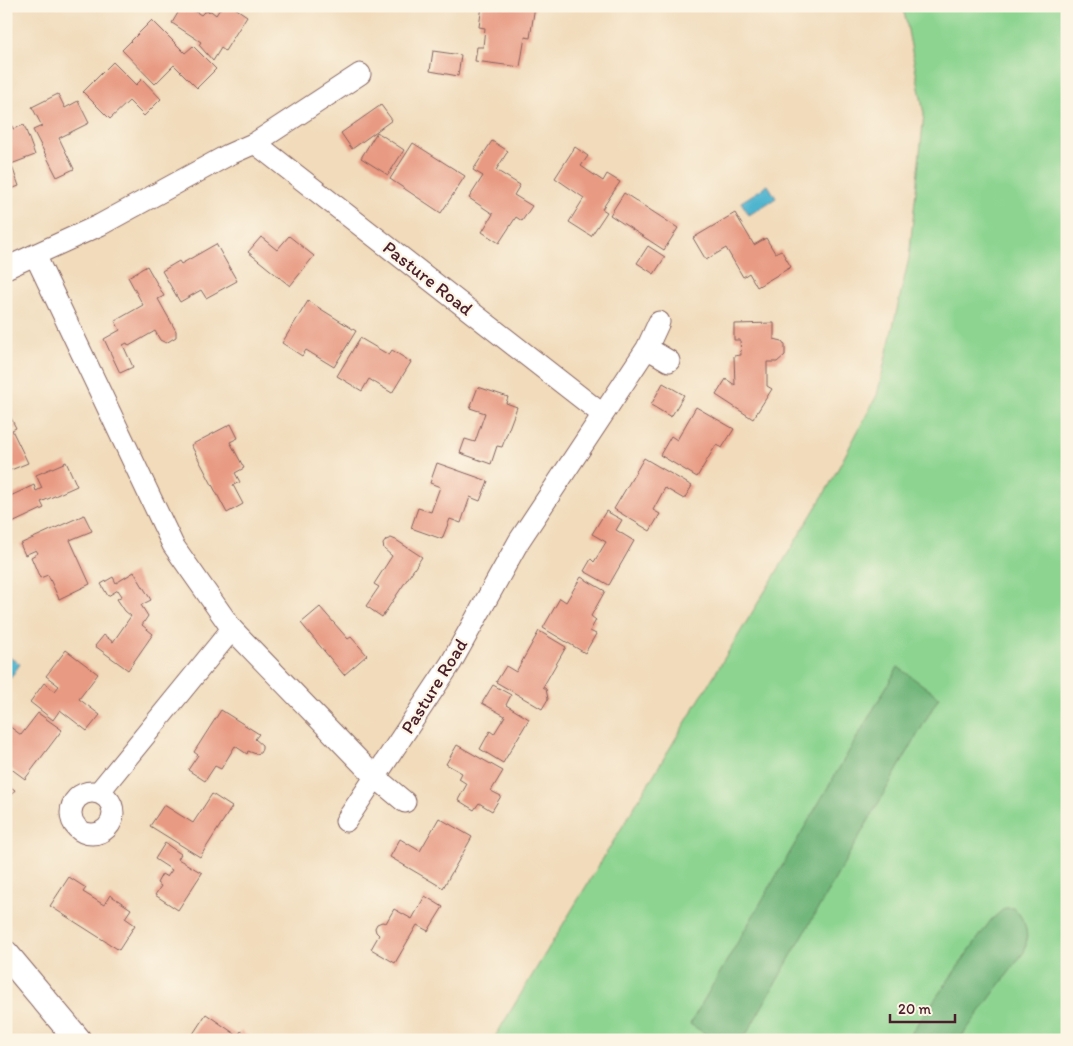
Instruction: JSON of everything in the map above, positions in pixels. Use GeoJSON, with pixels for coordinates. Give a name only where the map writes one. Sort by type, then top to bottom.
{"type":"FeatureCollection","features":[{"type":"Feature","properties":{"kind":"main road"},"geometry":{"type":"LineString","coordinates":[[6,954],[78,1040]]}},
{"type":"Feature","properties":{"kind":"street"},"geometry":{"type":"LineString","coordinates":[[6,268],[100,225],[254,143],[360,74]]}},
{"type":"Feature","properties":{"kind":"street","name":"Pasture Road"},"geometry":{"type":"LineString","coordinates":[[254,143],[602,414]]}},
{"type":"Feature","properties":{"kind":"street"},"geometry":{"type":"LineString","coordinates":[[35,255],[173,545],[232,630],[375,777],[405,802]]}},
{"type":"Feature","properties":{"kind":"street","name":"Pasture Road"},"geometry":{"type":"LineString","coordinates":[[346,821],[451,663],[519,542],[647,348],[659,322]]}},
{"type":"Feature","properties":{"kind":"street"},"geometry":{"type":"LineString","coordinates":[[647,348],[669,361]]}},
{"type":"Feature","properties":{"kind":"street"},"geometry":{"type":"LineString","coordinates":[[99,792],[232,630]]}},
{"type":"Feature","properties":{"kind":"green space"},"geometry":{"type":"Polygon","coordinates":[[[902,6],[1067,6],[1067,1040],[493,1040],[830,484],[877,395],[909,258],[924,114],[902,6]]]}},
{"type":"Feature","properties":{"kind":"green space"},"geometry":{"type":"Polygon","coordinates":[[[898,667],[939,697],[743,1040],[715,1040],[690,1024],[898,667]]]}},
{"type":"Feature","properties":{"kind":"green space"},"geometry":{"type":"Polygon","coordinates":[[[1005,908],[1014,908],[1024,923],[1027,940],[1024,952],[959,1040],[906,1040],[991,920],[1005,908]]]}},
{"type":"Feature","properties":{"kind":"water"},"geometry":{"type":"Polygon","coordinates":[[[768,185],[776,198],[749,215],[741,202],[768,185]]]}},
{"type":"Feature","properties":{"kind":"water"},"geometry":{"type":"Polygon","coordinates":[[[6,655],[20,664],[11,677],[6,674],[6,655]]]}},
{"type":"Feature","properties":{"kind":"building"},"geometry":{"type":"Polygon","coordinates":[[[182,6],[187,6],[201,15],[204,12],[211,11],[216,15],[222,6],[232,6],[247,16],[225,51],[221,48],[213,61],[199,45],[201,42],[172,23],[182,6]]]}},
{"type":"Feature","properties":{"kind":"building"},"geometry":{"type":"Polygon","coordinates":[[[482,6],[535,6],[530,38],[525,37],[520,67],[475,61],[477,47],[483,47],[485,28],[479,27],[482,6]]]}},
{"type":"Feature","properties":{"kind":"building"},"geometry":{"type":"Polygon","coordinates":[[[152,20],[185,53],[193,46],[216,69],[197,88],[174,65],[155,84],[122,50],[152,20]]]}},
{"type":"Feature","properties":{"kind":"building"},"geometry":{"type":"Polygon","coordinates":[[[433,51],[461,55],[458,76],[430,71],[433,51]]]}},
{"type":"Feature","properties":{"kind":"building"},"geometry":{"type":"Polygon","coordinates":[[[113,62],[136,85],[142,79],[161,99],[144,116],[129,101],[110,119],[83,92],[113,62]]]}},
{"type":"Feature","properties":{"kind":"building"},"geometry":{"type":"Polygon","coordinates":[[[58,94],[65,108],[78,101],[89,123],[59,138],[74,169],[57,177],[33,130],[42,126],[32,107],[58,94]]]}},
{"type":"Feature","properties":{"kind":"building"},"geometry":{"type":"Polygon","coordinates":[[[381,105],[392,120],[352,149],[341,133],[381,105]]]}},
{"type":"Feature","properties":{"kind":"building"},"geometry":{"type":"Polygon","coordinates":[[[6,122],[12,125],[13,129],[24,125],[35,155],[11,164],[19,186],[6,191],[6,122]]]}},
{"type":"Feature","properties":{"kind":"building"},"geometry":{"type":"Polygon","coordinates":[[[377,132],[404,150],[388,175],[361,158],[377,132]]]}},
{"type":"Feature","properties":{"kind":"building"},"geometry":{"type":"Polygon","coordinates":[[[492,141],[508,151],[496,170],[520,185],[514,195],[532,206],[522,221],[516,217],[499,243],[482,232],[493,214],[469,198],[483,176],[473,170],[492,141]]]}},
{"type":"Feature","properties":{"kind":"building"},"geometry":{"type":"Polygon","coordinates":[[[413,143],[465,176],[441,213],[390,179],[413,143]]]}},
{"type":"Feature","properties":{"kind":"building"},"geometry":{"type":"Polygon","coordinates":[[[575,147],[588,156],[581,166],[603,181],[607,174],[620,182],[602,209],[607,212],[591,236],[569,222],[584,198],[555,178],[575,147]]]}},
{"type":"Feature","properties":{"kind":"building"},"geometry":{"type":"Polygon","coordinates":[[[624,193],[678,228],[664,250],[610,215],[624,193]]]}},
{"type":"Feature","properties":{"kind":"building"},"geometry":{"type":"Polygon","coordinates":[[[735,213],[754,245],[766,238],[775,253],[781,250],[791,267],[757,287],[749,273],[743,277],[726,248],[706,260],[693,238],[735,213]]]}},
{"type":"Feature","properties":{"kind":"building"},"geometry":{"type":"Polygon","coordinates":[[[289,236],[314,256],[290,286],[248,252],[261,237],[277,250],[289,236]]]}},
{"type":"Feature","properties":{"kind":"building"},"geometry":{"type":"Polygon","coordinates":[[[216,244],[237,281],[206,298],[201,290],[180,302],[162,271],[179,261],[181,264],[216,244]]]}},
{"type":"Feature","properties":{"kind":"building"},"geometry":{"type":"Polygon","coordinates":[[[648,246],[665,257],[654,274],[637,263],[648,246]]]}},
{"type":"Feature","properties":{"kind":"building"},"geometry":{"type":"Polygon","coordinates":[[[147,266],[164,296],[158,299],[176,331],[176,337],[166,343],[160,340],[155,331],[129,346],[127,343],[123,345],[133,367],[120,373],[104,339],[120,330],[115,321],[143,305],[128,277],[147,266]]]}},
{"type":"Feature","properties":{"kind":"building"},"geometry":{"type":"Polygon","coordinates":[[[308,301],[356,331],[334,367],[306,350],[302,356],[282,343],[308,301]]]}},
{"type":"Feature","properties":{"kind":"building"},"geometry":{"type":"Polygon","coordinates":[[[774,323],[774,339],[782,341],[785,345],[785,355],[777,362],[767,362],[767,386],[772,389],[753,419],[716,395],[726,379],[735,385],[734,356],[741,355],[740,340],[734,340],[734,324],[774,323]]]}},
{"type":"Feature","properties":{"kind":"building"},"geometry":{"type":"Polygon","coordinates":[[[360,338],[389,355],[392,350],[411,362],[392,393],[369,379],[362,391],[337,376],[360,338]]]}},
{"type":"Feature","properties":{"kind":"building"},"geometry":{"type":"Polygon","coordinates":[[[6,365],[11,375],[6,377],[6,365]]]}},
{"type":"Feature","properties":{"kind":"building"},"geometry":{"type":"Polygon","coordinates":[[[663,383],[684,395],[671,417],[651,405],[663,383]]]}},
{"type":"Feature","properties":{"kind":"building"},"geometry":{"type":"Polygon","coordinates":[[[478,387],[508,397],[506,403],[517,407],[502,447],[497,446],[491,464],[460,453],[465,439],[475,442],[485,413],[470,408],[478,387]]]}},
{"type":"Feature","properties":{"kind":"building"},"geometry":{"type":"Polygon","coordinates":[[[696,407],[734,429],[722,448],[716,445],[697,477],[660,455],[671,436],[677,440],[696,407]]]}},
{"type":"Feature","properties":{"kind":"building"},"geometry":{"type":"Polygon","coordinates":[[[6,408],[16,428],[12,430],[28,463],[6,472],[6,408]]]}},
{"type":"Feature","properties":{"kind":"building"},"geometry":{"type":"Polygon","coordinates":[[[231,424],[238,438],[230,442],[244,468],[235,473],[240,482],[233,485],[243,504],[227,513],[191,445],[231,424]]]}},
{"type":"Feature","properties":{"kind":"building"},"geometry":{"type":"Polygon","coordinates":[[[644,458],[692,486],[684,499],[665,488],[653,510],[660,514],[650,531],[614,509],[644,458]]]}},
{"type":"Feature","properties":{"kind":"building"},"geometry":{"type":"Polygon","coordinates":[[[66,462],[77,486],[41,502],[44,508],[8,525],[6,521],[6,498],[34,485],[36,491],[42,488],[36,475],[66,462]]]}},
{"type":"Feature","properties":{"kind":"building"},"geometry":{"type":"Polygon","coordinates":[[[437,463],[488,481],[480,501],[470,497],[461,523],[450,519],[442,539],[411,528],[418,508],[431,512],[440,487],[430,483],[437,463]]]}},
{"type":"Feature","properties":{"kind":"building"},"geometry":{"type":"Polygon","coordinates":[[[606,511],[622,520],[616,530],[634,541],[609,585],[584,571],[591,559],[594,562],[606,542],[592,534],[606,511]]]}},
{"type":"Feature","properties":{"kind":"building"},"geometry":{"type":"Polygon","coordinates":[[[84,515],[92,531],[70,540],[90,584],[59,599],[48,575],[40,578],[31,557],[38,553],[36,550],[25,555],[20,544],[84,515]]]}},
{"type":"Feature","properties":{"kind":"building"},"geometry":{"type":"Polygon","coordinates":[[[391,538],[422,557],[382,617],[366,606],[379,587],[374,584],[392,556],[384,549],[383,544],[391,538]]]}},
{"type":"Feature","properties":{"kind":"building"},"geometry":{"type":"Polygon","coordinates":[[[134,572],[151,600],[141,605],[148,616],[142,625],[153,634],[128,670],[95,646],[104,635],[113,642],[131,616],[117,599],[122,596],[118,590],[108,596],[101,584],[113,577],[116,583],[134,572]]]}},
{"type":"Feature","properties":{"kind":"building"},"geometry":{"type":"Polygon","coordinates":[[[581,577],[605,591],[591,616],[596,620],[590,631],[596,634],[585,653],[543,628],[560,598],[566,602],[581,577]]]}},
{"type":"Feature","properties":{"kind":"building"},"geometry":{"type":"Polygon","coordinates":[[[320,607],[348,639],[351,637],[367,655],[344,675],[301,623],[320,607]]]}},
{"type":"Feature","properties":{"kind":"building"},"geometry":{"type":"Polygon","coordinates":[[[539,631],[566,647],[543,687],[546,689],[548,699],[542,709],[496,682],[506,666],[516,672],[539,631]]]}},
{"type":"Feature","properties":{"kind":"building"},"geometry":{"type":"Polygon","coordinates":[[[66,650],[98,674],[79,699],[100,715],[87,731],[60,710],[53,720],[30,702],[44,683],[55,691],[59,686],[46,676],[66,650]]]}},
{"type":"Feature","properties":{"kind":"building"},"geometry":{"type":"Polygon","coordinates":[[[493,685],[511,695],[506,705],[529,719],[503,763],[480,749],[490,731],[494,734],[505,716],[482,703],[493,685]]]}},
{"type":"Feature","properties":{"kind":"building"},"geometry":{"type":"Polygon","coordinates":[[[221,710],[259,734],[255,739],[262,745],[262,749],[260,753],[256,754],[248,751],[247,754],[235,746],[221,769],[215,766],[205,781],[188,770],[198,755],[194,752],[221,710]]]}},
{"type":"Feature","properties":{"kind":"building"},"geometry":{"type":"Polygon","coordinates":[[[38,713],[62,730],[25,779],[6,765],[6,729],[9,726],[21,735],[38,713]]]}},
{"type":"Feature","properties":{"kind":"building"},"geometry":{"type":"Polygon","coordinates":[[[457,745],[503,771],[491,791],[501,796],[492,811],[479,803],[474,810],[458,800],[467,784],[459,779],[462,773],[446,764],[457,745]]]}},
{"type":"Feature","properties":{"kind":"building"},"geometry":{"type":"Polygon","coordinates":[[[6,784],[15,790],[6,802],[6,784]]]}},
{"type":"Feature","properties":{"kind":"building"},"geometry":{"type":"Polygon","coordinates":[[[212,794],[232,807],[200,857],[150,826],[164,805],[193,823],[212,794]]]}},
{"type":"Feature","properties":{"kind":"building"},"geometry":{"type":"Polygon","coordinates":[[[439,818],[472,837],[443,888],[390,857],[400,839],[420,851],[439,818]]]}},
{"type":"Feature","properties":{"kind":"building"},"geometry":{"type":"Polygon","coordinates":[[[165,843],[181,854],[178,859],[202,873],[178,910],[155,895],[161,886],[157,883],[162,874],[167,877],[172,870],[155,859],[165,843]]]}},
{"type":"Feature","properties":{"kind":"building"},"geometry":{"type":"Polygon","coordinates":[[[69,877],[86,888],[83,892],[104,905],[110,895],[131,909],[125,918],[135,925],[119,950],[50,906],[69,877]]]}},
{"type":"Feature","properties":{"kind":"building"},"geometry":{"type":"Polygon","coordinates":[[[425,896],[443,907],[428,931],[417,925],[395,963],[371,949],[379,935],[375,928],[377,924],[386,923],[394,909],[412,919],[425,896]]]}},
{"type":"Feature","properties":{"kind":"building"},"geometry":{"type":"Polygon","coordinates":[[[206,1014],[238,1036],[241,1031],[253,1040],[189,1040],[206,1014]]]}}]}
